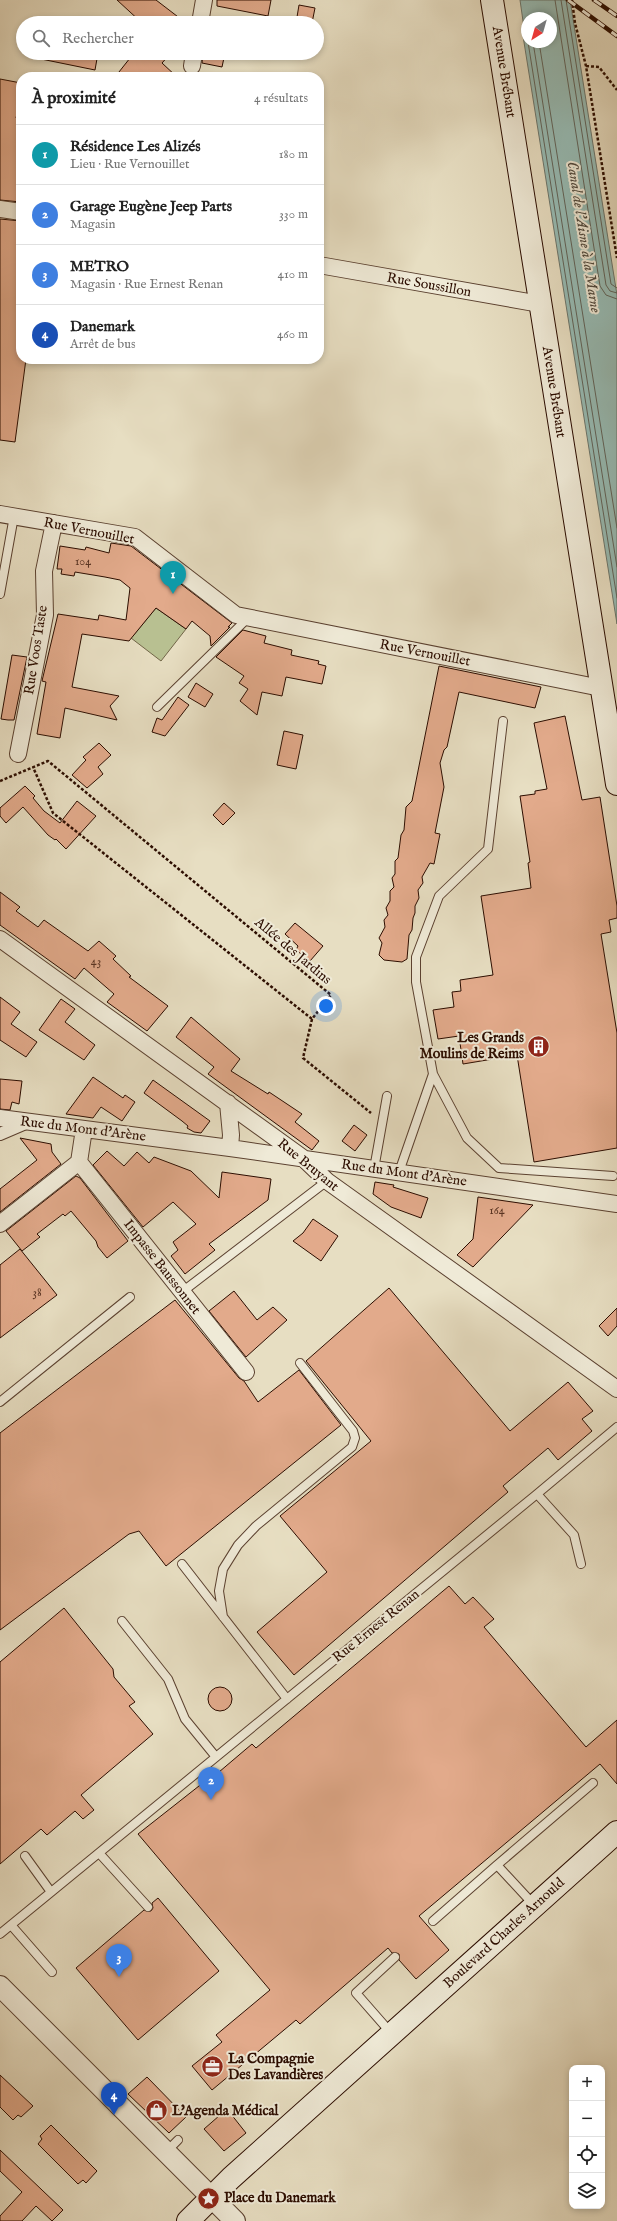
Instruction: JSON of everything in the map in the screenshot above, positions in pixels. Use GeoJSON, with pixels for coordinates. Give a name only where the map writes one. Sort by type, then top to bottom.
{"type":"FeatureCollection","features":[{"type":"Feature","properties":{"kind":"main road","name":"Avenue Brébant"},"geometry":{"type":"LineString","coordinates":[[492,0],[617,784]]}},
{"type":"Feature","properties":{"kind":"main road","name":"Boulevard Charles Arnould"},"geometry":{"type":"LineString","coordinates":[[188,2221],[211,2197],[617,1832]]}},
{"type":"Feature","properties":{"kind":"street"},"geometry":{"type":"LineString","coordinates":[[201,16],[204,0]]}},
{"type":"Feature","properties":{"kind":"street"},"geometry":{"type":"LineString","coordinates":[[0,208],[16,211]]}},
{"type":"Feature","properties":{"kind":"street","name":"Rue Soussillon"},"geometry":{"type":"LineString","coordinates":[[324,266],[540,304]]}},
{"type":"Feature","properties":{"kind":"street","name":"Rue Vernouillet"},"geometry":{"type":"LineString","coordinates":[[7,515],[135,537],[236,615],[601,688]]}},
{"type":"Feature","properties":{"kind":"street","name":"Rue Voos Taste"},"geometry":{"type":"LineString","coordinates":[[18,754],[44,614],[44,571],[54,523]]}},
{"type":"Feature","properties":{"kind":"street","name":"Rue Bruyant"},"geometry":{"type":"LineString","coordinates":[[0,939],[303,1158],[326,1181],[617,1390]]}},
{"type":"Feature","properties":{"kind":"street"},"geometry":{"type":"LineString","coordinates":[[228,1103],[231,1135],[230,1148]]}},
{"type":"Feature","properties":{"kind":"street","name":"Rue du Mont d'Arène"},"geometry":{"type":"LineString","coordinates":[[0,1118],[303,1158],[617,1204]]}},
{"type":"Feature","properties":{"kind":"street"},"geometry":{"type":"LineString","coordinates":[[0,1134],[28,1122]]}},
{"type":"Feature","properties":{"kind":"street"},"geometry":{"type":"LineString","coordinates":[[0,1224],[79,1162],[84,1129]]}},
{"type":"Feature","properties":{"kind":"street","name":"Impasse Baussonnet"},"geometry":{"type":"LineString","coordinates":[[79,1162],[246,1372]]}},
{"type":"Feature","properties":{"kind":"street"},"geometry":{"type":"LineString","coordinates":[[0,1986],[172,2146],[211,2197],[235,2221]]}},
{"type":"Feature","properties":{"kind":"lane"},"geometry":{"type":"LineString","coordinates":[[0,594],[7,515]]}},
{"type":"Feature","properties":{"kind":"lane"},"geometry":{"type":"LineString","coordinates":[[158,707],[248,618]]}},
{"type":"Feature","properties":{"kind":"lane"},"geometry":{"type":"LineString","coordinates":[[504,721],[488,849],[439,896],[416,957],[416,982],[433,1074],[467,1138],[499,1168],[613,1176]]}},
{"type":"Feature","properties":{"kind":"lane"},"geometry":{"type":"LineString","coordinates":[[399,1172],[433,1074]]}},
{"type":"Feature","properties":{"kind":"lane"},"geometry":{"type":"LineString","coordinates":[[374,1168],[387,1096]]}},
{"type":"Feature","properties":{"kind":"lane"},"geometry":{"type":"LineString","coordinates":[[182,1292],[326,1181]]}},
{"type":"Feature","properties":{"kind":"lane"},"geometry":{"type":"LineString","coordinates":[[0,1402],[130,1297]]}},
{"type":"Feature","properties":{"kind":"lane"},"geometry":{"type":"LineString","coordinates":[[223,1616],[219,1591],[224,1569],[238,1545],[256,1526],[352,1447],[355,1438],[353,1431],[300,1364]]}},
{"type":"Feature","properties":{"kind":"lane","name":"Rue Ernest Renan"},"geometry":{"type":"LineString","coordinates":[[0,1934],[617,1427]]}},
{"type":"Feature","properties":{"kind":"lane"},"geometry":{"type":"LineString","coordinates":[[537,1494],[574,1535],[581,1564]]}},
{"type":"Feature","properties":{"kind":"lane"},"geometry":{"type":"LineString","coordinates":[[182,1564],[287,1699]]}},
{"type":"Feature","properties":{"kind":"lane"},"geometry":{"type":"LineString","coordinates":[[122,1620],[168,1679],[185,1719],[216,1757]]}},
{"type":"Feature","properties":{"kind":"lane"},"geometry":{"type":"LineString","coordinates":[[433,1921],[593,1783]]}},
{"type":"Feature","properties":{"kind":"lane"},"geometry":{"type":"LineString","coordinates":[[99,1853],[148,1907]]}},
{"type":"Feature","properties":{"kind":"lane"},"geometry":{"type":"LineString","coordinates":[[25,1856],[51,1892]]}},
{"type":"Feature","properties":{"kind":"lane"},"geometry":{"type":"LineString","coordinates":[[497,1865],[534,1906]]}},
{"type":"Feature","properties":{"kind":"lane"},"geometry":{"type":"LineString","coordinates":[[11,1925],[52,1972]]}},
{"type":"Feature","properties":{"kind":"lane"},"geometry":{"type":"LineString","coordinates":[[392,2034],[356,1993],[395,1957]]}},
{"type":"Feature","properties":{"kind":"path"},"geometry":{"type":"LineString","coordinates":[[572,0],[575,23],[586,66],[617,258]]}},
{"type":"Feature","properties":{"kind":"path"},"geometry":{"type":"LineString","coordinates":[[586,66],[598,67],[617,85]]}},
{"type":"Feature","properties":{"kind":"path"},"geometry":{"type":"LineString","coordinates":[[605,74],[617,90]]}},
{"type":"Feature","properties":{"kind":"path","name":"Allée des Jardins"},"geometry":{"type":"LineString","coordinates":[[0,781],[48,761],[331,996],[312,1020]]}},
{"type":"Feature","properties":{"kind":"path"},"geometry":{"type":"LineString","coordinates":[[33,767],[53,813],[312,1020],[303,1058],[383,1122]]}},
{"type":"Feature","properties":{"kind":"green space"},"geometry":{"type":"Polygon","coordinates":[[[156,608],[186,629],[161,661],[131,638],[156,608]]]}},
{"type":"Feature","properties":{"kind":"water","name":"Canal de l'Aisne à la Marne"},"geometry":{"type":"Polygon","coordinates":[[[520,0],[570,0],[617,295],[617,624],[525,48],[557,48],[557,12],[522,12],[520,0]]]}},
{"type":"Feature","properties":{"kind":"building"},"geometry":{"type":"Polygon","coordinates":[[[117,0],[156,0],[177,16],[134,16],[117,0]]]}},
{"type":"Feature","properties":{"kind":"building"},"geometry":{"type":"Polygon","coordinates":[[[217,0],[271,0],[268,16],[217,6],[217,0]]]}},
{"type":"Feature","properties":{"kind":"building"},"geometry":{"type":"Polygon","coordinates":[[[299,5],[315,8],[313,16],[297,16],[299,5]]]}},
{"type":"Feature","properties":{"kind":"building"},"geometry":{"type":"Polygon","coordinates":[[[46,60],[97,60],[95,70],[46,60]]]}},
{"type":"Feature","properties":{"kind":"building"},"geometry":{"type":"Polygon","coordinates":[[[128,60],[165,60],[162,63],[172,72],[119,72],[128,60]]]}},
{"type":"Feature","properties":{"kind":"building"},"geometry":{"type":"Polygon","coordinates":[[[202,60],[224,60],[222,67],[202,63],[202,60]]]}},
{"type":"Feature","properties":{"kind":"building"},"geometry":{"type":"Polygon","coordinates":[[[0,79],[16,82],[16,202],[0,200],[0,79]]]}},
{"type":"Feature","properties":{"kind":"building"},"geometry":{"type":"Polygon","coordinates":[[[0,219],[16,221],[16,364],[25,364],[15,442],[0,440],[0,219]]]}},
{"type":"Feature","properties":{"kind":"building"},"geometry":{"type":"Polygon","coordinates":[[[111,543],[131,546],[232,623],[228,627],[230,627],[211,646],[210,636],[192,621],[186,629],[156,608],[129,641],[82,634],[72,687],[119,696],[110,706],[117,720],[65,708],[60,738],[37,734],[46,682],[42,681],[58,614],[98,620],[99,615],[126,620],[130,588],[120,580],[75,572],[74,576],[61,574],[62,569],[57,569],[60,546],[85,550],[86,547],[109,553],[111,543]]]}},
{"type":"Feature","properties":{"kind":"building"},"geometry":{"type":"Polygon","coordinates":[[[243,630],[266,636],[264,643],[292,650],[291,655],[319,661],[318,664],[326,666],[322,684],[286,677],[282,696],[262,692],[257,715],[240,701],[248,689],[239,683],[244,676],[216,657],[243,630]]]}},
{"type":"Feature","properties":{"kind":"building"},"geometry":{"type":"Polygon","coordinates":[[[12,655],[27,657],[14,720],[8,720],[1,719],[12,655]]]}},
{"type":"Feature","properties":{"kind":"building"},"geometry":{"type":"Polygon","coordinates":[[[439,666],[541,687],[535,708],[459,692],[447,747],[444,750],[440,763],[444,787],[435,833],[440,834],[434,864],[430,863],[422,877],[423,883],[418,890],[419,898],[415,906],[412,930],[409,935],[407,959],[402,962],[384,960],[379,955],[382,943],[379,938],[385,927],[384,920],[388,915],[386,908],[390,901],[390,891],[394,887],[392,878],[395,874],[395,861],[398,858],[401,835],[404,830],[406,807],[412,801],[439,666]]]}},
{"type":"Feature","properties":{"kind":"building"},"geometry":{"type":"Polygon","coordinates":[[[196,683],[213,694],[205,707],[188,697],[196,683]]]}},
{"type":"Feature","properties":{"kind":"building"},"geometry":{"type":"Polygon","coordinates":[[[178,697],[189,705],[165,736],[152,732],[157,718],[162,720],[178,697]]]}},
{"type":"Feature","properties":{"kind":"building","name":"Les Grands Moulins de Reims"},"geometry":{"type":"Polygon","coordinates":[[[565,716],[582,800],[600,797],[617,906],[617,918],[609,920],[611,932],[601,934],[617,1033],[617,1148],[534,1162],[517,1055],[463,1064],[459,1036],[438,1039],[433,1010],[454,1007],[452,992],[461,991],[460,980],[493,975],[481,896],[531,888],[528,863],[530,862],[520,796],[535,794],[535,791],[547,789],[534,723],[565,716]]]}},
{"type":"Feature","properties":{"kind":"building"},"geometry":{"type":"Polygon","coordinates":[[[284,731],[303,735],[296,769],[277,765],[284,731]]]}},
{"type":"Feature","properties":{"kind":"building"},"geometry":{"type":"Polygon","coordinates":[[[99,743],[111,755],[98,767],[103,774],[87,788],[72,775],[86,760],[83,757],[99,743]]]}},
{"type":"Feature","properties":{"kind":"building"},"geometry":{"type":"Polygon","coordinates":[[[25,786],[35,796],[33,798],[44,811],[60,823],[77,801],[96,816],[66,849],[56,839],[55,840],[48,835],[23,807],[6,823],[0,816],[0,808],[25,786]]]}},
{"type":"Feature","properties":{"kind":"building"},"geometry":{"type":"Polygon","coordinates":[[[224,803],[235,813],[223,825],[213,815],[224,803]]]}},
{"type":"Feature","properties":{"kind":"building"},"geometry":{"type":"Polygon","coordinates":[[[0,892],[20,907],[16,911],[38,927],[44,920],[88,951],[99,941],[116,956],[113,959],[131,976],[129,977],[168,1006],[147,1031],[107,1002],[114,994],[84,968],[75,979],[0,925],[0,892]]]}},
{"type":"Feature","properties":{"kind":"building"},"geometry":{"type":"Polygon","coordinates":[[[295,923],[323,946],[310,961],[296,950],[298,946],[285,934],[295,923]]]}},
{"type":"Feature","properties":{"kind":"building"},"geometry":{"type":"Polygon","coordinates":[[[0,997],[20,1012],[11,1024],[37,1042],[26,1057],[0,1040],[0,997]]]}},
{"type":"Feature","properties":{"kind":"building"},"geometry":{"type":"Polygon","coordinates":[[[61,999],[75,1009],[65,1022],[95,1045],[84,1060],[39,1030],[61,999]]]}},
{"type":"Feature","properties":{"kind":"building"},"geometry":{"type":"Polygon","coordinates":[[[191,1017],[240,1059],[231,1071],[268,1094],[269,1092],[302,1114],[295,1122],[319,1141],[312,1150],[208,1074],[214,1067],[176,1037],[191,1017]]]}},
{"type":"Feature","properties":{"kind":"building"},"geometry":{"type":"Polygon","coordinates":[[[93,1077],[123,1098],[125,1095],[135,1102],[122,1121],[101,1107],[93,1118],[66,1114],[93,1077]]]}},
{"type":"Feature","properties":{"kind":"building"},"geometry":{"type":"Polygon","coordinates":[[[0,1079],[22,1081],[19,1104],[12,1102],[10,1110],[0,1109],[0,1079]]]}},
{"type":"Feature","properties":{"kind":"building"},"geometry":{"type":"Polygon","coordinates":[[[153,1080],[210,1121],[201,1133],[194,1132],[187,1128],[188,1126],[182,1121],[144,1093],[153,1080]]]}},
{"type":"Feature","properties":{"kind":"building"},"geometry":{"type":"Polygon","coordinates":[[[354,1125],[367,1135],[355,1151],[342,1141],[354,1125]]]}},
{"type":"Feature","properties":{"kind":"building"},"geometry":{"type":"Polygon","coordinates":[[[20,1138],[51,1144],[52,1152],[61,1164],[0,1212],[0,1189],[37,1160],[20,1138]]]}},
{"type":"Feature","properties":{"kind":"building"},"geometry":{"type":"Polygon","coordinates":[[[107,1151],[124,1166],[137,1152],[149,1163],[154,1157],[191,1171],[219,1198],[222,1172],[271,1179],[268,1200],[209,1244],[215,1250],[185,1274],[171,1256],[178,1250],[173,1242],[196,1224],[173,1202],[143,1227],[93,1165],[107,1151]]]}},
{"type":"Feature","properties":{"kind":"building"},"geometry":{"type":"Polygon","coordinates":[[[76,1176],[80,1178],[128,1241],[107,1258],[98,1247],[96,1241],[71,1211],[65,1216],[63,1214],[37,1234],[40,1237],[22,1251],[6,1231],[76,1176]]]}},
{"type":"Feature","properties":{"kind":"building"},"geometry":{"type":"Polygon","coordinates":[[[375,1182],[394,1185],[393,1187],[428,1198],[421,1218],[391,1207],[373,1194],[375,1182]]]}},
{"type":"Feature","properties":{"kind":"building"},"geometry":{"type":"Polygon","coordinates":[[[478,1197],[533,1205],[473,1267],[457,1255],[473,1239],[478,1197]]]}},
{"type":"Feature","properties":{"kind":"building"},"geometry":{"type":"Polygon","coordinates":[[[313,1219],[338,1236],[321,1261],[293,1241],[303,1233],[313,1219]]]}},
{"type":"Feature","properties":{"kind":"building"},"geometry":{"type":"Polygon","coordinates":[[[20,1249],[57,1295],[0,1338],[0,1265],[20,1249]]]}},
{"type":"Feature","properties":{"kind":"building"},"geometry":{"type":"Polygon","coordinates":[[[389,1288],[510,1431],[568,1382],[593,1411],[582,1419],[592,1431],[558,1460],[548,1448],[503,1486],[508,1492],[294,1675],[257,1632],[327,1572],[280,1516],[371,1441],[306,1361],[389,1288]]]}},
{"type":"Feature","properties":{"kind":"building"},"geometry":{"type":"Polygon","coordinates":[[[234,1291],[257,1320],[273,1307],[287,1320],[246,1357],[209,1311],[234,1291]]]}},
{"type":"Feature","properties":{"kind":"building"},"geometry":{"type":"Polygon","coordinates":[[[175,1300],[239,1378],[244,1381],[258,1402],[299,1370],[341,1425],[166,1566],[139,1531],[129,1534],[0,1630],[0,1433],[175,1300]]]}},
{"type":"Feature","properties":{"kind":"building"},"geometry":{"type":"Polygon","coordinates":[[[617,1308],[617,1326],[608,1336],[599,1326],[617,1308]]]}},
{"type":"Feature","properties":{"kind":"building"},"geometry":{"type":"Polygon","coordinates":[[[449,1586],[465,1604],[473,1597],[494,1619],[484,1627],[586,1747],[617,1720],[617,1784],[600,1764],[419,1916],[449,1950],[416,1979],[399,1960],[399,1954],[392,1953],[388,1948],[300,2024],[296,2020],[212,2090],[192,2066],[222,2042],[216,2035],[270,1990],[138,1834],[218,1771],[219,1772],[252,1744],[256,1748],[449,1586]]]}},
{"type":"Feature","properties":{"kind":"building"},"geometry":{"type":"Polygon","coordinates":[[[64,1608],[113,1669],[114,1677],[135,1702],[129,1706],[153,1734],[81,1795],[94,1810],[83,1819],[75,1811],[47,1835],[41,1829],[0,1864],[0,1662],[64,1608]]]}},
{"type":"Feature","properties":{"kind":"building"},"geometry":{"type":"Polygon","coordinates":[[[220,1687],[228,1691],[232,1699],[228,1707],[220,1711],[212,1707],[208,1699],[212,1691],[220,1687]]]}},
{"type":"Feature","properties":{"kind":"building"},"geometry":{"type":"Polygon","coordinates":[[[158,1898],[219,1971],[138,2040],[76,1968],[144,1910],[151,1911],[153,1908],[152,1903],[158,1898]]]}},
{"type":"Feature","properties":{"kind":"building"},"geometry":{"type":"Polygon","coordinates":[[[0,2075],[33,2106],[21,2117],[18,2115],[13,2120],[0,2107],[0,2075]]]}},
{"type":"Feature","properties":{"kind":"building"},"geometry":{"type":"Polygon","coordinates":[[[147,2077],[186,2117],[169,2133],[128,2094],[147,2077]]]}},
{"type":"Feature","properties":{"kind":"building"},"geometry":{"type":"Polygon","coordinates":[[[227,2109],[246,2133],[224,2151],[204,2129],[227,2109]]]}},
{"type":"Feature","properties":{"kind":"building"},"geometry":{"type":"Polygon","coordinates":[[[51,2125],[97,2171],[86,2183],[83,2180],[78,2184],[38,2144],[42,2139],[40,2136],[51,2125]]]}},
{"type":"Feature","properties":{"kind":"building"},"geometry":{"type":"Polygon","coordinates":[[[0,2150],[63,2210],[52,2221],[36,2206],[22,2221],[0,2221],[0,2216],[22,2192],[0,2171],[0,2150]]]}},
{"type":"Feature","properties":{"kind":"railway"},"geometry":{"type":"LineString","coordinates":[[568,0],[617,36]]}},
{"type":"Feature","properties":{"kind":"railway"},"geometry":{"type":"LineString","coordinates":[[594,0],[617,16]]}},
{"type":"Feature","properties":{"kind":"place","name":"Résidence Les Alizés"},"geometry":{"type":"Point","coordinates":[173,594]}},
{"type":"Feature","properties":{"kind":"place","name":"Les Grands Moulins de Reims"},"geometry":{"type":"Point","coordinates":[539,1046]}},
{"type":"Feature","properties":{"kind":"place","name":"Garage Eugène Jeep Parts"},"geometry":{"type":"Point","coordinates":[211,1800]}},
{"type":"Feature","properties":{"kind":"place","name":"METRO"},"geometry":{"type":"Point","coordinates":[119,1977]}},
{"type":"Feature","properties":{"kind":"place","name":"La Compagnie Des Lavandières"},"geometry":{"type":"Point","coordinates":[212,2067]}},
{"type":"Feature","properties":{"kind":"place","name":"L'Agenda Médical"},"geometry":{"type":"Point","coordinates":[157,2111]}},
{"type":"Feature","properties":{"kind":"place","name":"Danemark"},"geometry":{"type":"Point","coordinates":[114,2115]}},
{"type":"Feature","properties":{"kind":"place","name":"Place du Danemark"},"geometry":{"type":"Point","coordinates":[208,2198]}}]}
